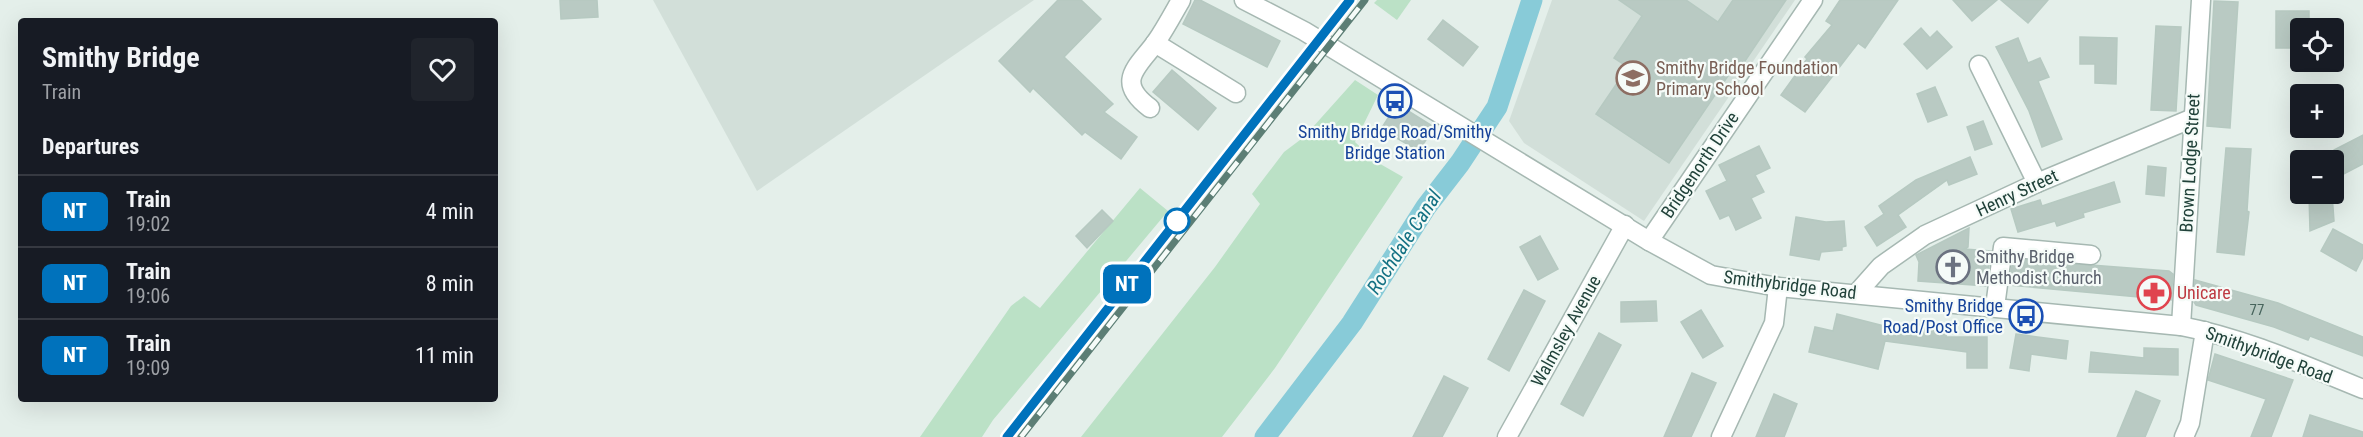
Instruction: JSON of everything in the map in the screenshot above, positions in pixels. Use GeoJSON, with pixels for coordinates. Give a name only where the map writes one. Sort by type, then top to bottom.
{"type":"FeatureCollection","features":[{"type":"Feature","properties":{"kind":"street"},"geometry":{"type":"LineString","coordinates":[[1150,108],[1138,99],[1134,92],[1133,72],[1141,57],[1155,43],[1181,0]]}},
{"type":"Feature","properties":{"kind":"street","name":"Smithybridge Road"},"geometry":{"type":"LineString","coordinates":[[1244,0],[1304,31],[1649,241],[1712,275],[1778,287],[2181,326],[2276,353],[2363,389]]}},
{"type":"Feature","properties":{"kind":"street","name":"Bridgenorth Drive"},"geometry":{"type":"LineString","coordinates":[[1649,241],[1813,0]]}},
{"type":"Feature","properties":{"kind":"street","name":"Brown Lodge Street"},"geometry":{"type":"LineString","coordinates":[[2181,326],[2201,0]]}},
{"type":"Feature","properties":{"kind":"street"},"geometry":{"type":"LineString","coordinates":[[1155,43],[1236,93]]}},
{"type":"Feature","properties":{"kind":"street"},"geometry":{"type":"LineString","coordinates":[[1979,65],[2037,183]]}},
{"type":"Feature","properties":{"kind":"street","name":"Henry Street"},"geometry":{"type":"LineString","coordinates":[[1857,293],[1881,266],[1926,236],[2037,183],[2193,118]]}},
{"type":"Feature","properties":{"kind":"street","name":"Walmsley Avenue"},"geometry":{"type":"LineString","coordinates":[[1507,437],[1625,225]]}},
{"type":"Feature","properties":{"kind":"street"},"geometry":{"type":"LineString","coordinates":[[1995,307],[2003,246],[2091,255]]}},
{"type":"Feature","properties":{"kind":"street"},"geometry":{"type":"LineString","coordinates":[[1721,437],[1774,323],[1778,287]]}},
{"type":"Feature","properties":{"kind":"street"},"geometry":{"type":"LineString","coordinates":[[2184,437],[2190,423],[2205,331]]}},
{"type":"Feature","properties":{"kind":"shaded area"},"geometry":{"type":"Polygon","coordinates":[[[653,0],[1034,0],[757,191],[653,0]]]}},
{"type":"Feature","properties":{"kind":"shaded area","name":"Smithy Bridge Foundation Primary School"},"geometry":{"type":"Polygon","coordinates":[[[1552,0],[1795,0],[1644,221],[1524,143],[1509,121],[1552,0]]]}},
{"type":"Feature","properties":{"kind":"green space"},"geometry":{"type":"Polygon","coordinates":[[[1377,0],[1411,0],[1397,20],[1374,3],[1377,0]]]}},
{"type":"Feature","properties":{"kind":"green space"},"geometry":{"type":"Polygon","coordinates":[[[1355,80],[1378,95],[1355,142],[1375,161],[1403,177],[1275,368],[1222,437],[1081,437],[1215,267],[1260,204],[1252,194],[1284,152],[1304,137],[1355,80]]]}},
{"type":"Feature","properties":{"kind":"green space"},"geometry":{"type":"Polygon","coordinates":[[[1140,188],[1168,211],[993,420],[982,437],[920,437],[1011,306],[1024,296],[1040,308],[1140,188]]]}},
{"type":"Feature","properties":{"kind":"building"},"geometry":{"type":"Polygon","coordinates":[[[560,0],[597,0],[598,17],[561,19],[560,0]]]}},
{"type":"Feature","properties":{"kind":"building"},"geometry":{"type":"Polygon","coordinates":[[[1058,0],[1081,0],[1101,19],[1064,57],[1113,104],[1104,112],[1137,137],[1121,159],[1085,132],[1082,135],[1033,88],[1030,92],[999,61],[1058,0]]]}},
{"type":"Feature","properties":{"kind":"building"},"geometry":{"type":"Polygon","coordinates":[[[1195,0],[1200,0],[1280,41],[1267,67],[1183,24],[1195,0]]]}},
{"type":"Feature","properties":{"kind":"building"},"geometry":{"type":"Polygon","coordinates":[[[1619,0],[1686,0],[1718,22],[1733,0],[1786,0],[1741,67],[1736,64],[1669,163],[1596,114],[1628,67],[1614,58],[1642,16],[1619,0]]]}},
{"type":"Feature","properties":{"kind":"building"},"geometry":{"type":"Polygon","coordinates":[[[1840,0],[1898,0],[1865,48],[1858,43],[1805,112],[1781,95],[1807,59],[1805,57],[1832,25],[1826,21],[1840,0]]]}},
{"type":"Feature","properties":{"kind":"building"},"geometry":{"type":"Polygon","coordinates":[[[1953,0],[1997,0],[1972,21],[1953,0]]]}},
{"type":"Feature","properties":{"kind":"building"},"geometry":{"type":"Polygon","coordinates":[[[2001,0],[2048,0],[2028,23],[2001,0]]]}},
{"type":"Feature","properties":{"kind":"building"},"geometry":{"type":"Polygon","coordinates":[[[2214,1],[2238,2],[2230,128],[2207,126],[2214,1]]]}},
{"type":"Feature","properties":{"kind":"building"},"geometry":{"type":"Polygon","coordinates":[[[2276,11],[2309,11],[2309,18],[2290,18],[2290,48],[2276,48],[2276,11]]]}},
{"type":"Feature","properties":{"kind":"building"},"geometry":{"type":"Polygon","coordinates":[[[1443,20],[1478,47],[1463,66],[1428,39],[1443,20]]]}},
{"type":"Feature","properties":{"kind":"building"},"geometry":{"type":"Polygon","coordinates":[[[2156,26],[2181,27],[2176,111],[2151,110],[2156,26]]]}},
{"type":"Feature","properties":{"kind":"building"},"geometry":{"type":"Polygon","coordinates":[[[1921,28],[1930,38],[1937,31],[1952,47],[1927,69],[1904,44],[1921,28]]]}},
{"type":"Feature","properties":{"kind":"building"},"geometry":{"type":"Polygon","coordinates":[[[2080,37],[2117,38],[2116,84],[2095,83],[2095,64],[2080,64],[2080,37]]]}},
{"type":"Feature","properties":{"kind":"building"},"geometry":{"type":"Polygon","coordinates":[[[2018,38],[2028,63],[2040,58],[2049,77],[2038,81],[2062,139],[2042,147],[2029,111],[1996,47],[2018,38]]]}},
{"type":"Feature","properties":{"kind":"building"},"geometry":{"type":"Polygon","coordinates":[[[1172,70],[1216,108],[1198,130],[1153,92],[1172,70]]]}},
{"type":"Feature","properties":{"kind":"building"},"geometry":{"type":"Polygon","coordinates":[[[1935,87],[1947,115],[1928,122],[1917,94],[1935,87]]]}},
{"type":"Feature","properties":{"kind":"building"},"geometry":{"type":"Polygon","coordinates":[[[1397,104],[1434,127],[1419,151],[1381,129],[1397,104]]]}},
{"type":"Feature","properties":{"kind":"building"},"geometry":{"type":"Polygon","coordinates":[[[1983,121],[1992,144],[1975,150],[1967,127],[1983,121]]]}},
{"type":"Feature","properties":{"kind":"building"},"geometry":{"type":"Polygon","coordinates":[[[2363,135],[2363,164],[2344,174],[2344,150],[2334,150],[2363,135]]]}},
{"type":"Feature","properties":{"kind":"building"},"geometry":{"type":"Polygon","coordinates":[[[1759,146],[1770,168],[1755,175],[1764,192],[1751,198],[1761,218],[1736,230],[1729,215],[1720,219],[1706,191],[1727,181],[1719,165],[1759,146]]]}},
{"type":"Feature","properties":{"kind":"building"},"geometry":{"type":"Polygon","coordinates":[[[2226,148],[2251,149],[2247,211],[2249,212],[2244,255],[2217,252],[2226,148]]]}},
{"type":"Feature","properties":{"kind":"building"},"geometry":{"type":"Polygon","coordinates":[[[1970,157],[1977,174],[1949,185],[1947,180],[1898,215],[1906,227],[1877,246],[1865,227],[1884,214],[1879,206],[1916,180],[1970,157]]]}},
{"type":"Feature","properties":{"kind":"building"},"geometry":{"type":"Polygon","coordinates":[[[2148,166],[2166,168],[2164,196],[2146,194],[2148,166]]]}},
{"type":"Feature","properties":{"kind":"building"},"geometry":{"type":"Polygon","coordinates":[[[2114,182],[2120,202],[2083,213],[2084,217],[2057,226],[2055,221],[2018,232],[2011,209],[2040,200],[2042,206],[2114,182]]]}},
{"type":"Feature","properties":{"kind":"building"},"geometry":{"type":"Polygon","coordinates":[[[2309,204],[2333,204],[2334,221],[2310,231],[2309,204]]]}},
{"type":"Feature","properties":{"kind":"building"},"geometry":{"type":"Polygon","coordinates":[[[1102,210],[1113,221],[1087,248],[1076,236],[1102,210]]]}},
{"type":"Feature","properties":{"kind":"building"},"geometry":{"type":"Polygon","coordinates":[[[1796,217],[1826,222],[1844,221],[1846,246],[1842,247],[1842,250],[1821,252],[1819,260],[1790,255],[1796,217]]]}},
{"type":"Feature","properties":{"kind":"building","name":"Smithy Bridge Methodist Church"},"geometry":{"type":"Polygon","coordinates":[[[1969,228],[1968,247],[1964,249],[1991,251],[1986,286],[1918,281],[1919,262],[1916,255],[1969,228]]]}},
{"type":"Feature","properties":{"kind":"building"},"geometry":{"type":"Polygon","coordinates":[[[2333,229],[2363,245],[2363,257],[2356,271],[2321,251],[2333,229]]]}},
{"type":"Feature","properties":{"kind":"building"},"geometry":{"type":"Polygon","coordinates":[[[1540,236],[1558,269],[1538,280],[1520,247],[1540,236]]]}},
{"type":"Feature","properties":{"kind":"building"},"geometry":{"type":"Polygon","coordinates":[[[2013,259],[2169,271],[2173,274],[2171,300],[2009,285],[2013,259]]]}},
{"type":"Feature","properties":{"kind":"building"},"geometry":{"type":"Polygon","coordinates":[[[2195,280],[2278,303],[2363,337],[2363,356],[2310,336],[2308,340],[2274,327],[2196,305],[2194,302],[2195,280]]]}},
{"type":"Feature","properties":{"kind":"building"},"geometry":{"type":"Polygon","coordinates":[[[1524,290],[1545,301],[1509,371],[1488,359],[1524,290]]]}},
{"type":"Feature","properties":{"kind":"building"},"geometry":{"type":"Polygon","coordinates":[[[1656,301],[1657,321],[1621,322],[1621,302],[1656,301]]]}},
{"type":"Feature","properties":{"kind":"building"},"geometry":{"type":"Polygon","coordinates":[[[1701,310],[1723,346],[1703,358],[1681,322],[1701,310]]]}},
{"type":"Feature","properties":{"kind":"building"},"geometry":{"type":"Polygon","coordinates":[[[1837,314],[1908,332],[1910,323],[1947,328],[1946,337],[1987,337],[1987,368],[1967,368],[1967,352],[1885,341],[1878,369],[1809,352],[1815,327],[1833,331],[1837,314]]]}},
{"type":"Feature","properties":{"kind":"building"},"geometry":{"type":"Polygon","coordinates":[[[1599,333],[1621,345],[1583,416],[1561,404],[1599,333]]]}},
{"type":"Feature","properties":{"kind":"building"},"geometry":{"type":"Polygon","coordinates":[[[2016,334],[2068,341],[2066,359],[2031,354],[2029,371],[2010,368],[2016,334]]]}},
{"type":"Feature","properties":{"kind":"building"},"geometry":{"type":"Polygon","coordinates":[[[2144,348],[2178,349],[2178,375],[2089,372],[2091,352],[2144,358],[2144,348]]]}},
{"type":"Feature","properties":{"kind":"building"},"geometry":{"type":"Polygon","coordinates":[[[2215,354],[2293,380],[2271,437],[2251,437],[2266,399],[2208,380],[2215,354]]]}},
{"type":"Feature","properties":{"kind":"building"},"geometry":{"type":"Polygon","coordinates":[[[1692,373],[1716,383],[1691,437],[1664,437],[1692,373]]]}},
{"type":"Feature","properties":{"kind":"building"},"geometry":{"type":"Polygon","coordinates":[[[1444,376],[1468,388],[1442,437],[1413,437],[1444,376]]]}},
{"type":"Feature","properties":{"kind":"building"},"geometry":{"type":"Polygon","coordinates":[[[2136,391],[2160,401],[2145,437],[2117,437],[2136,391]]]}},
{"type":"Feature","properties":{"kind":"building"},"geometry":{"type":"Polygon","coordinates":[[[1774,394],[1797,404],[1784,437],[1756,437],[1774,394]]]}},
{"type":"Feature","properties":{"kind":"building"},"geometry":{"type":"Polygon","coordinates":[[[2310,415],[2363,432],[2363,437],[2303,437],[2310,415]]]}},
{"type":"Feature","properties":{"kind":"waterway","name":"Rochdale Canal"},"geometry":{"type":"LineString","coordinates":[[1265,437],[1352,323],[1426,207],[1460,163],[1497,107],[1532,0]]}},
{"type":"Feature","properties":{"kind":"railway"},"geometry":{"type":"LineString","coordinates":[[1007,437],[1350,0]]}},
{"type":"Feature","properties":{"kind":"railway"},"geometry":{"type":"LineString","coordinates":[[1021,437],[1365,0]]}},
{"type":"Feature","properties":{"kind":"train","name":"NT"},"geometry":{"type":"LineString","coordinates":[[1007,437],[1350,0]]}},
{"type":"Feature","properties":{"kind":"place","name":"Smithy Bridge Foundation Primary School"},"geometry":{"type":"Point","coordinates":[1633,78]}},
{"type":"Feature","properties":{"kind":"place","name":"Smithy Bridge Road/Smithy Bridge Station"},"geometry":{"type":"Point","coordinates":[1395,101]}},
{"type":"Feature","properties":{"kind":"place","name":"Smithy Bridge Methodist Church"},"geometry":{"type":"Point","coordinates":[1953,267]}},
{"type":"Feature","properties":{"kind":"place","name":"Unicare"},"geometry":{"type":"Point","coordinates":[2154,293]}},
{"type":"Feature","properties":{"kind":"place","name":"Smithy Bridge Road/Post Office"},"geometry":{"type":"Point","coordinates":[2026,316]}}]}
